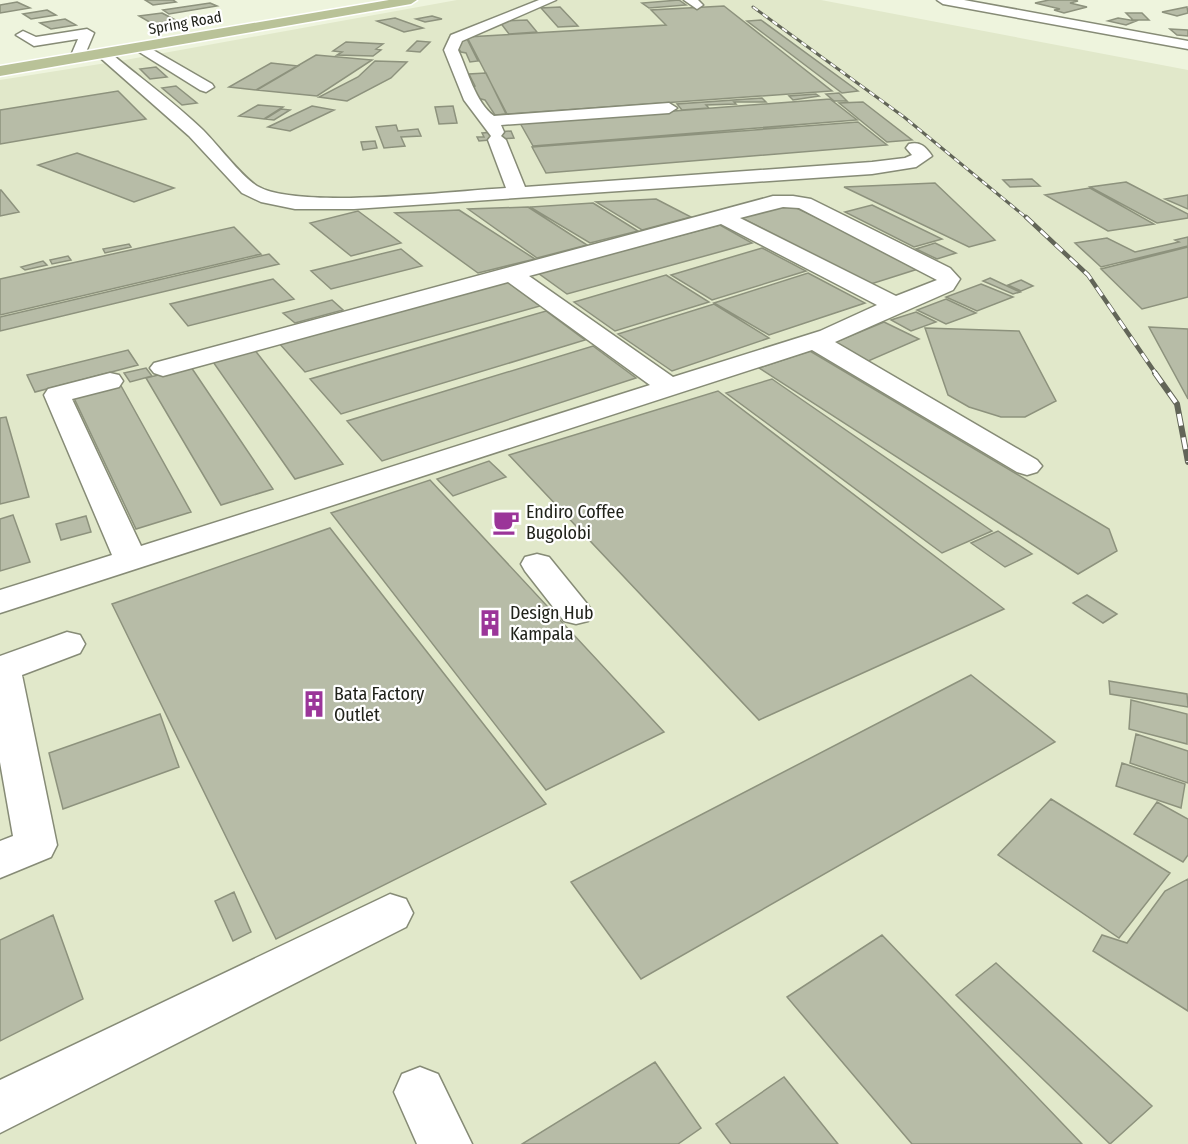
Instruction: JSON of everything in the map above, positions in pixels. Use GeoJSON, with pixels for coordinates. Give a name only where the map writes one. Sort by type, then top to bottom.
{"type":"FeatureCollection","features":[{"type":"Feature","properties":{"kind":"main road","name":"Spring Road"},"geometry":{"type":"LineString","coordinates":[[0,72],[411,0]]}},
{"type":"Feature","properties":{"kind":"street"},"geometry":{"type":"LineString","coordinates":[[518,193],[494,131],[474,104],[451,50],[456,38],[550,0]]}},
{"type":"Feature","properties":{"kind":"street"},"geometry":{"type":"LineString","coordinates":[[943,0],[964,1],[1188,45]]}},
{"type":"Feature","properties":{"kind":"street"},"geometry":{"type":"LineString","coordinates":[[23,35],[34,42],[87,33],[79,53],[83,57]]}},
{"type":"Feature","properties":{"kind":"street"},"geometry":{"type":"LineString","coordinates":[[141,47],[206,87]]}},
{"type":"Feature","properties":{"kind":"street"},"geometry":{"type":"LineString","coordinates":[[102,54],[195,132],[249,189],[268,198],[295,203],[354,203],[872,168],[910,163],[923,156],[915,148]]}},
{"type":"Feature","properties":{"kind":"street"},"geometry":{"type":"LineString","coordinates":[[494,131],[669,108]]}},
{"type":"Feature","properties":{"kind":"street"},"geometry":{"type":"LineString","coordinates":[[0,602],[815,341],[945,285],[949,279],[942,273],[804,203],[777,200],[723,218],[163,368]]}},
{"type":"Feature","properties":{"kind":"street"},"geometry":{"type":"LineString","coordinates":[[723,218],[895,305]]}},
{"type":"Feature","properties":{"kind":"street"},"geometry":{"type":"LineString","coordinates":[[512,274],[671,388]]}},
{"type":"Feature","properties":{"kind":"street"},"geometry":{"type":"LineString","coordinates":[[815,341],[1027,466]]}},
{"type":"Feature","properties":{"kind":"street"},"geometry":{"type":"LineString","coordinates":[[110,381],[57,395],[130,560]]}},
{"type":"Feature","properties":{"kind":"street"},"geometry":{"type":"LineString","coordinates":[[537,564],[576,613]]}},
{"type":"Feature","properties":{"kind":"street"},"geometry":{"type":"LineString","coordinates":[[0,860],[36,845],[2,669],[67,644]]}},
{"type":"Feature","properties":{"kind":"street"},"geometry":{"type":"LineString","coordinates":[[0,1107],[390,913]]}},
{"type":"Feature","properties":{"kind":"street"},"geometry":{"type":"LineString","coordinates":[[420,1092],[445,1144]]}},
{"type":"Feature","properties":{"kind":"shaded area"},"geometry":{"type":"Polygon","coordinates":[[[457,0],[821,0],[1188,70],[1188,1144],[0,1144],[0,80],[125,60],[457,0]]]}},
{"type":"Feature","properties":{"kind":"building"},"geometry":{"type":"Polygon","coordinates":[[[145,0],[173,0],[176,2],[153,5],[145,0]]]}},
{"type":"Feature","properties":{"kind":"building"},"geometry":{"type":"Polygon","coordinates":[[[679,0],[686,5],[649,8],[642,3],[679,0]]]}},
{"type":"Feature","properties":{"kind":"building"},"geometry":{"type":"Polygon","coordinates":[[[1049,0],[1073,0],[1078,1],[1070,3],[1087,7],[1064,13],[1054,10],[1060,9],[1035,3],[1049,0]]]}},
{"type":"Feature","properties":{"kind":"building"},"geometry":{"type":"Polygon","coordinates":[[[17,2],[30,8],[0,13],[0,5],[17,2]]]}},
{"type":"Feature","properties":{"kind":"building"},"geometry":{"type":"Polygon","coordinates":[[[210,3],[217,6],[169,14],[163,10],[210,3]]]}},
{"type":"Feature","properties":{"kind":"building"},"geometry":{"type":"Polygon","coordinates":[[[724,6],[832,91],[507,114],[467,37],[666,25],[651,10],[724,6]]]}},
{"type":"Feature","properties":{"kind":"building"},"geometry":{"type":"Polygon","coordinates":[[[560,7],[578,26],[558,27],[541,8],[560,7]]]}},
{"type":"Feature","properties":{"kind":"building"},"geometry":{"type":"Polygon","coordinates":[[[1187,7],[1188,13],[1177,16],[1162,12],[1187,7]]]}},
{"type":"Feature","properties":{"kind":"building"},"geometry":{"type":"Polygon","coordinates":[[[47,10],[56,15],[31,19],[23,14],[47,10]]]}},
{"type":"Feature","properties":{"kind":"building"},"geometry":{"type":"Polygon","coordinates":[[[162,13],[181,23],[158,27],[139,16],[162,13]]]}},
{"type":"Feature","properties":{"kind":"building"},"geometry":{"type":"Polygon","coordinates":[[[1126,13],[1142,13],[1149,20],[1133,20],[1126,13]]]}},
{"type":"Feature","properties":{"kind":"building"},"geometry":{"type":"Polygon","coordinates":[[[432,16],[442,19],[425,22],[416,19],[432,16]]]}},
{"type":"Feature","properties":{"kind":"building"},"geometry":{"type":"Polygon","coordinates":[[[395,18],[423,28],[404,32],[377,21],[395,18]]]}},
{"type":"Feature","properties":{"kind":"building"},"geometry":{"type":"Polygon","coordinates":[[[1118,18],[1136,21],[1126,25],[1108,21],[1118,18]]]}},
{"type":"Feature","properties":{"kind":"building"},"geometry":{"type":"Polygon","coordinates":[[[65,19],[76,25],[51,29],[40,23],[65,19]]]}},
{"type":"Feature","properties":{"kind":"building"},"geometry":{"type":"Polygon","coordinates":[[[527,20],[537,32],[509,34],[499,21],[527,20]]]}},
{"type":"Feature","properties":{"kind":"building"},"geometry":{"type":"Polygon","coordinates":[[[761,20],[858,91],[842,93],[747,21],[761,20]]]}},
{"type":"Feature","properties":{"kind":"building"},"geometry":{"type":"Polygon","coordinates":[[[1170,29],[1188,30],[1188,36],[1177,35],[1170,29]]]}},
{"type":"Feature","properties":{"kind":"building"},"geometry":{"type":"Polygon","coordinates":[[[461,37],[466,37],[478,61],[470,62],[466,53],[461,52],[455,44],[461,43],[461,37]]]}},
{"type":"Feature","properties":{"kind":"building"},"geometry":{"type":"Polygon","coordinates":[[[417,41],[430,42],[420,52],[407,51],[417,41]]]}},
{"type":"Feature","properties":{"kind":"building"},"geometry":{"type":"Polygon","coordinates":[[[346,42],[383,44],[376,49],[381,50],[373,56],[337,55],[342,52],[333,51],[346,42]]]}},
{"type":"Feature","properties":{"kind":"building"},"geometry":{"type":"Polygon","coordinates":[[[316,55],[372,60],[317,96],[256,90],[316,55]]]}},
{"type":"Feature","properties":{"kind":"building"},"geometry":{"type":"Polygon","coordinates":[[[375,61],[407,62],[391,78],[347,101],[319,97],[358,77],[375,61]]]}},
{"type":"Feature","properties":{"kind":"building"},"geometry":{"type":"Polygon","coordinates":[[[271,63],[298,66],[257,90],[229,87],[271,63]]]}},
{"type":"Feature","properties":{"kind":"building"},"geometry":{"type":"Polygon","coordinates":[[[156,67],[167,77],[150,79],[140,69],[156,67]]]}},
{"type":"Feature","properties":{"kind":"building"},"geometry":{"type":"Polygon","coordinates":[[[486,73],[506,114],[495,115],[485,100],[477,98],[472,87],[475,86],[469,74],[486,73]]]}},
{"type":"Feature","properties":{"kind":"building"},"geometry":{"type":"Polygon","coordinates":[[[176,86],[197,103],[182,105],[162,88],[176,86]]]}},
{"type":"Feature","properties":{"kind":"building"},"geometry":{"type":"Polygon","coordinates":[[[118,91],[146,119],[0,144],[0,110],[118,91]]]}},
{"type":"Feature","properties":{"kind":"building"},"geometry":{"type":"Polygon","coordinates":[[[839,93],[847,101],[834,101],[826,94],[839,93]]]}},
{"type":"Feature","properties":{"kind":"building"},"geometry":{"type":"Polygon","coordinates":[[[816,94],[819,96],[793,100],[789,96],[816,94]]]}},
{"type":"Feature","properties":{"kind":"building"},"geometry":{"type":"Polygon","coordinates":[[[762,98],[766,102],[734,102],[736,104],[706,105],[709,108],[682,110],[677,104],[762,98]]]}},
{"type":"Feature","properties":{"kind":"building"},"geometry":{"type":"Polygon","coordinates":[[[830,99],[857,120],[533,146],[520,123],[830,99]]]}},
{"type":"Feature","properties":{"kind":"building"},"geometry":{"type":"Polygon","coordinates":[[[863,102],[912,140],[887,142],[839,103],[863,102]]]}},
{"type":"Feature","properties":{"kind":"building"},"geometry":{"type":"Polygon","coordinates":[[[258,105],[283,107],[264,119],[239,116],[258,105]]]}},
{"type":"Feature","properties":{"kind":"building"},"geometry":{"type":"Polygon","coordinates":[[[312,106],[334,110],[290,131],[268,127],[312,106]]]}},
{"type":"Feature","properties":{"kind":"building"},"geometry":{"type":"Polygon","coordinates":[[[453,106],[457,123],[439,124],[435,107],[453,106]]]}},
{"type":"Feature","properties":{"kind":"building"},"geometry":{"type":"Polygon","coordinates":[[[281,109],[290,110],[274,120],[265,119],[281,109]]]}},
{"type":"Feature","properties":{"kind":"building"},"geometry":{"type":"Polygon","coordinates":[[[858,122],[887,145],[546,173],[532,147],[858,122]]]}},
{"type":"Feature","properties":{"kind":"building"},"geometry":{"type":"Polygon","coordinates":[[[396,125],[398,131],[418,129],[421,136],[401,137],[405,146],[384,148],[376,127],[396,125]]]}},
{"type":"Feature","properties":{"kind":"building"},"geometry":{"type":"Polygon","coordinates":[[[511,131],[514,138],[479,141],[477,137],[484,137],[482,133],[511,131]]]}},
{"type":"Feature","properties":{"kind":"building"},"geometry":{"type":"Polygon","coordinates":[[[375,141],[377,148],[363,150],[361,142],[375,141]]]}},
{"type":"Feature","properties":{"kind":"building"},"geometry":{"type":"Polygon","coordinates":[[[77,153],[174,188],[134,202],[38,165],[77,153]]]}},
{"type":"Feature","properties":{"kind":"building"},"geometry":{"type":"Polygon","coordinates":[[[1032,179],[1040,186],[1010,187],[1003,180],[1032,179]]]}},
{"type":"Feature","properties":{"kind":"building"},"geometry":{"type":"Polygon","coordinates":[[[1126,182],[1188,214],[1188,218],[1157,223],[1090,187],[1126,182]]]}},
{"type":"Feature","properties":{"kind":"building"},"geometry":{"type":"Polygon","coordinates":[[[935,183],[995,240],[969,247],[844,187],[935,183]]]}},
{"type":"Feature","properties":{"kind":"building"},"geometry":{"type":"Polygon","coordinates":[[[1090,188],[1154,224],[1108,231],[1045,195],[1090,188]]]}},
{"type":"Feature","properties":{"kind":"building"},"geometry":{"type":"Polygon","coordinates":[[[1,190],[19,212],[0,216],[1,190]]]}},
{"type":"Feature","properties":{"kind":"building"},"geometry":{"type":"Polygon","coordinates":[[[1188,195],[1188,209],[1165,199],[1188,195]]]}},
{"type":"Feature","properties":{"kind":"building"},"geometry":{"type":"Polygon","coordinates":[[[656,199],[691,217],[642,230],[596,202],[656,199]]]}},
{"type":"Feature","properties":{"kind":"building"},"geometry":{"type":"Polygon","coordinates":[[[593,203],[638,231],[590,243],[530,207],[593,203]]]}},
{"type":"Feature","properties":{"kind":"building"},"geometry":{"type":"Polygon","coordinates":[[[786,203],[921,268],[871,284],[738,216],[786,203]]]}},
{"type":"Feature","properties":{"kind":"building"},"geometry":{"type":"Polygon","coordinates":[[[872,205],[942,239],[914,247],[845,212],[872,205]]]}},
{"type":"Feature","properties":{"kind":"building"},"geometry":{"type":"Polygon","coordinates":[[[528,207],[587,245],[537,258],[468,209],[528,207]]]}},
{"type":"Feature","properties":{"kind":"building"},"geometry":{"type":"Polygon","coordinates":[[[459,210],[535,259],[478,273],[395,213],[459,210]]]}},
{"type":"Feature","properties":{"kind":"building"},"geometry":{"type":"Polygon","coordinates":[[[358,211],[401,243],[351,256],[310,223],[358,211]]]}},
{"type":"Feature","properties":{"kind":"building"},"geometry":{"type":"Polygon","coordinates":[[[720,225],[752,243],[567,294],[538,273],[720,225]]]}},
{"type":"Feature","properties":{"kind":"building"},"geometry":{"type":"Polygon","coordinates":[[[234,227],[261,254],[0,315],[0,279],[234,227]]]}},
{"type":"Feature","properties":{"kind":"building"},"geometry":{"type":"Polygon","coordinates":[[[1188,237],[1188,246],[1101,267],[1075,243],[1107,238],[1135,252],[1179,242],[1175,240],[1188,237]]]}},
{"type":"Feature","properties":{"kind":"building"},"geometry":{"type":"Polygon","coordinates":[[[935,243],[956,253],[937,259],[916,249],[935,243]]]}},
{"type":"Feature","properties":{"kind":"building"},"geometry":{"type":"Polygon","coordinates":[[[129,244],[131,247],[105,253],[103,249],[129,244]]]}},
{"type":"Feature","properties":{"kind":"building"},"geometry":{"type":"Polygon","coordinates":[[[1188,247],[1188,297],[1142,309],[1101,269],[1188,247]]]}},
{"type":"Feature","properties":{"kind":"building"},"geometry":{"type":"Polygon","coordinates":[[[762,248],[806,271],[712,300],[671,275],[762,248]]]}},
{"type":"Feature","properties":{"kind":"building"},"geometry":{"type":"Polygon","coordinates":[[[401,249],[422,266],[331,289],[311,271],[401,249]]]}},
{"type":"Feature","properties":{"kind":"building"},"geometry":{"type":"Polygon","coordinates":[[[269,254],[279,264],[0,331],[0,317],[269,254]]]}},
{"type":"Feature","properties":{"kind":"building"},"geometry":{"type":"Polygon","coordinates":[[[68,256],[71,260],[52,264],[50,260],[68,256]]]}},
{"type":"Feature","properties":{"kind":"building"},"geometry":{"type":"Polygon","coordinates":[[[43,261],[47,265],[25,270],[21,267],[43,261]]]}},
{"type":"Feature","properties":{"kind":"building"},"geometry":{"type":"Polygon","coordinates":[[[808,273],[865,303],[769,335],[714,303],[808,273]]]}},
{"type":"Feature","properties":{"kind":"building"},"geometry":{"type":"Polygon","coordinates":[[[666,275],[709,302],[615,331],[574,302],[666,275]]]}},
{"type":"Feature","properties":{"kind":"building"},"geometry":{"type":"Polygon","coordinates":[[[990,278],[1020,292],[1013,294],[983,281],[990,278]]]}},
{"type":"Feature","properties":{"kind":"building"},"geometry":{"type":"Polygon","coordinates":[[[273,279],[294,299],[188,326],[170,304],[273,279]]]}},
{"type":"Feature","properties":{"kind":"building"},"geometry":{"type":"Polygon","coordinates":[[[505,280],[540,306],[305,372],[277,341],[505,280]]]}},
{"type":"Feature","properties":{"kind":"building"},"geometry":{"type":"Polygon","coordinates":[[[1021,280],[1033,286],[1021,291],[1008,285],[1021,280]]]}},
{"type":"Feature","properties":{"kind":"building"},"geometry":{"type":"Polygon","coordinates":[[[981,284],[1013,297],[977,311],[946,297],[981,284]]]}},
{"type":"Feature","properties":{"kind":"building"},"geometry":{"type":"Polygon","coordinates":[[[946,299],[976,313],[946,324],[917,310],[946,299]]]}},
{"type":"Feature","properties":{"kind":"building"},"geometry":{"type":"Polygon","coordinates":[[[332,300],[343,310],[295,323],[283,313],[332,300]]]}},
{"type":"Feature","properties":{"kind":"building"},"geometry":{"type":"Polygon","coordinates":[[[714,304],[769,338],[672,371],[618,334],[714,304]]]}},
{"type":"Feature","properties":{"kind":"building"},"geometry":{"type":"Polygon","coordinates":[[[546,311],[585,340],[341,414],[310,379],[546,311]]]}},
{"type":"Feature","properties":{"kind":"building"},"geometry":{"type":"Polygon","coordinates":[[[916,312],[936,322],[911,331],[891,320],[916,312]]]}},
{"type":"Feature","properties":{"kind":"building"},"geometry":{"type":"Polygon","coordinates":[[[884,322],[919,339],[866,362],[831,344],[884,322]]]}},
{"type":"Feature","properties":{"kind":"building"},"geometry":{"type":"Polygon","coordinates":[[[1149,327],[1188,329],[1188,399],[1149,327]]]}},
{"type":"Feature","properties":{"kind":"building"},"geometry":{"type":"Polygon","coordinates":[[[925,328],[1019,331],[1056,401],[1025,417],[1001,417],[969,407],[948,395],[925,328]]]}},
{"type":"Feature","properties":{"kind":"building"},"geometry":{"type":"Polygon","coordinates":[[[593,346],[636,378],[382,461],[347,421],[593,346]]]}},
{"type":"Feature","properties":{"kind":"building"},"geometry":{"type":"Polygon","coordinates":[[[254,349],[343,464],[295,479],[211,359],[254,349]]]}},
{"type":"Feature","properties":{"kind":"building"},"geometry":{"type":"Polygon","coordinates":[[[128,350],[138,365],[35,392],[27,375],[128,350]]]}},
{"type":"Feature","properties":{"kind":"building"},"geometry":{"type":"Polygon","coordinates":[[[810,351],[1109,529],[1117,551],[1078,574],[759,368],[810,351]]]}},
{"type":"Feature","properties":{"kind":"building"},"geometry":{"type":"Polygon","coordinates":[[[191,367],[273,489],[221,505],[146,378],[191,367]]]}},
{"type":"Feature","properties":{"kind":"building"},"geometry":{"type":"Polygon","coordinates":[[[146,368],[152,376],[130,382],[124,373],[146,368]]]}},
{"type":"Feature","properties":{"kind":"building"},"geometry":{"type":"Polygon","coordinates":[[[772,379],[992,531],[942,553],[726,393],[772,379]]]}},
{"type":"Feature","properties":{"kind":"building"},"geometry":{"type":"Polygon","coordinates":[[[120,384],[191,512],[136,529],[73,396],[120,384]]]}},
{"type":"Feature","properties":{"kind":"building"},"geometry":{"type":"Polygon","coordinates":[[[718,391],[1004,609],[759,720],[509,455],[718,391]]]}},
{"type":"Feature","properties":{"kind":"building"},"geometry":{"type":"Polygon","coordinates":[[[6,417],[29,497],[0,504],[0,418],[6,417]]]}},
{"type":"Feature","properties":{"kind":"building"},"geometry":{"type":"Polygon","coordinates":[[[489,461],[506,477],[453,496],[437,479],[489,461]]]}},
{"type":"Feature","properties":{"kind":"building","name":"Design Hub Kampala"},"geometry":{"type":"Polygon","coordinates":[[[430,480],[664,732],[546,790],[331,513],[430,480]]]}},
{"type":"Feature","properties":{"kind":"building"},"geometry":{"type":"Polygon","coordinates":[[[13,515],[30,562],[0,571],[0,519],[13,515]]]}},
{"type":"Feature","properties":{"kind":"building"},"geometry":{"type":"Polygon","coordinates":[[[86,516],[91,532],[61,540],[56,524],[86,516]]]}},
{"type":"Feature","properties":{"kind":"building","name":"Bata Factory Outlet"},"geometry":{"type":"Polygon","coordinates":[[[330,528],[546,804],[276,939],[112,604],[330,528]]]}},
{"type":"Feature","properties":{"kind":"building"},"geometry":{"type":"Polygon","coordinates":[[[998,531],[1032,554],[1005,567],[971,543],[998,531]]]}},
{"type":"Feature","properties":{"kind":"building"},"geometry":{"type":"Polygon","coordinates":[[[1087,595],[1117,614],[1103,623],[1073,603],[1087,595]]]}},
{"type":"Feature","properties":{"kind":"building"},"geometry":{"type":"Polygon","coordinates":[[[971,675],[1055,742],[641,979],[571,882],[971,675]]]}},
{"type":"Feature","properties":{"kind":"building"},"geometry":{"type":"Polygon","coordinates":[[[1109,681],[1187,694],[1188,707],[1110,694],[1109,681]]]}},
{"type":"Feature","properties":{"kind":"building"},"geometry":{"type":"Polygon","coordinates":[[[1131,700],[1187,714],[1187,744],[1129,729],[1131,700]]]}},
{"type":"Feature","properties":{"kind":"building"},"geometry":{"type":"Polygon","coordinates":[[[160,714],[179,767],[63,809],[49,753],[160,714]]]}},
{"type":"Feature","properties":{"kind":"building"},"geometry":{"type":"Polygon","coordinates":[[[1136,734],[1188,751],[1188,783],[1130,763],[1136,734]]]}},
{"type":"Feature","properties":{"kind":"building"},"geometry":{"type":"Polygon","coordinates":[[[1122,763],[1185,784],[1181,808],[1116,786],[1122,763]]]}},
{"type":"Feature","properties":{"kind":"building"},"geometry":{"type":"Polygon","coordinates":[[[1051,799],[1170,873],[1119,938],[998,855],[1051,799]]]}},
{"type":"Feature","properties":{"kind":"building"},"geometry":{"type":"Polygon","coordinates":[[[1157,802],[1188,819],[1188,855],[1183,862],[1134,834],[1157,802]]]}},
{"type":"Feature","properties":{"kind":"building"},"geometry":{"type":"Polygon","coordinates":[[[1188,879],[1188,1011],[1093,951],[1102,935],[1127,943],[1165,891],[1188,879]]]}},
{"type":"Feature","properties":{"kind":"building"},"geometry":{"type":"Polygon","coordinates":[[[234,892],[251,932],[233,941],[215,901],[234,892]]]}},
{"type":"Feature","properties":{"kind":"building"},"geometry":{"type":"Polygon","coordinates":[[[53,915],[83,999],[0,1041],[0,940],[53,915]]]}},
{"type":"Feature","properties":{"kind":"building"},"geometry":{"type":"Polygon","coordinates":[[[882,935],[1082,1144],[912,1144],[787,997],[882,935]]]}},
{"type":"Feature","properties":{"kind":"building"},"geometry":{"type":"Polygon","coordinates":[[[996,963],[1152,1106],[1110,1144],[956,995],[996,963]]]}},
{"type":"Feature","properties":{"kind":"building"},"geometry":{"type":"Polygon","coordinates":[[[655,1062],[701,1128],[678,1144],[522,1144],[655,1062]]]}},
{"type":"Feature","properties":{"kind":"building"},"geometry":{"type":"Polygon","coordinates":[[[784,1077],[838,1144],[731,1144],[716,1124],[784,1077]]]}},
{"type":"Feature","properties":{"kind":"railway"},"geometry":{"type":"LineString","coordinates":[[753,7],[904,117],[1028,219]]}},
{"type":"Feature","properties":{"kind":"railway"},"geometry":{"type":"LineString","coordinates":[[1026,217],[1088,275],[1156,374]]}},
{"type":"Feature","properties":{"kind":"railway"},"geometry":{"type":"LineString","coordinates":[[1155,373],[1177,404],[1188,462]]}},
{"type":"Feature","properties":{"kind":"place","name":"Endiro Coffee Bugolobi"},"geometry":{"type":"Point","coordinates":[506,522]}},
{"type":"Feature","properties":{"kind":"place","name":"Design Hub Kampala"},"geometry":{"type":"Point","coordinates":[490,623]}},
{"type":"Feature","properties":{"kind":"place","name":"Bata Factory Outlet"},"geometry":{"type":"Point","coordinates":[314,704]}}]}
